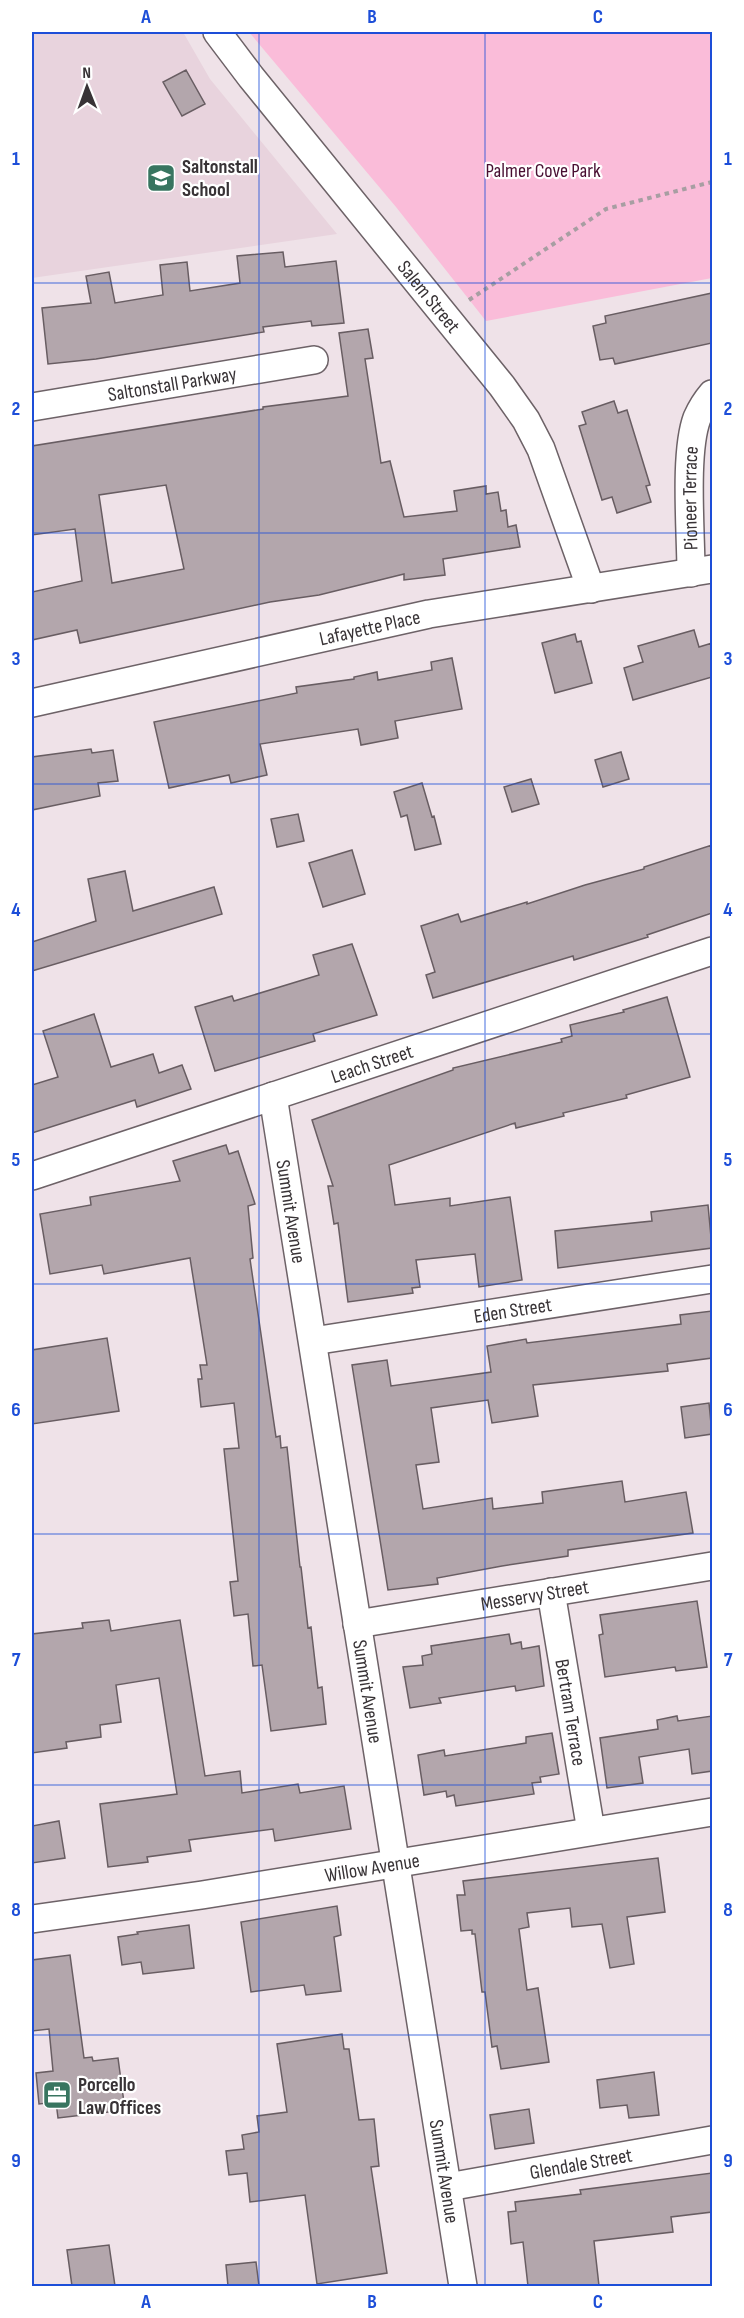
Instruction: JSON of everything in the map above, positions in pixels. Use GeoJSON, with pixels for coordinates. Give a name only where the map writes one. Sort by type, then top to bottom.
{"type":"FeatureCollection","features":[{"type":"Feature","properties":{"kind":"street","name":"Salem Street"},"geometry":{"type":"LineString","coordinates":[[217,32],[502,386],[526,420],[541,449],[591,589]]}},
{"type":"Feature","properties":{"kind":"street","name":"Saltonstall Parkway"},"geometry":{"type":"LineString","coordinates":[[32,407],[314,360]]}},
{"type":"Feature","properties":{"kind":"street","name":"Pioneer Terrace"},"geometry":{"type":"LineString","coordinates":[[702,571],[690,471],[692,440],[697,418],[712,394]]}},
{"type":"Feature","properties":{"kind":"street","name":"Lafayette Place"},"geometry":{"type":"LineString","coordinates":[[32,703],[407,619],[702,571]]}},
{"type":"Feature","properties":{"kind":"street","name":"Leach Street"},"geometry":{"type":"LineString","coordinates":[[32,1176],[712,951]]}},
{"type":"Feature","properties":{"kind":"street","name":"Summit Avenue"},"geometry":{"type":"LineString","coordinates":[[273,1096],[463,2286]]}},
{"type":"Feature","properties":{"kind":"street","name":"Eden Street"},"geometry":{"type":"LineString","coordinates":[[313,1341],[712,1279]]}},
{"type":"Feature","properties":{"kind":"street","name":"Messervy Street"},"geometry":{"type":"LineString","coordinates":[[357,1624],[712,1566]]}},
{"type":"Feature","properties":{"kind":"street","name":"Bertram Terrace"},"geometry":{"type":"LineString","coordinates":[[551,1592],[591,1831]]}},
{"type":"Feature","properties":{"kind":"street","name":"Willow Avenue"},"geometry":{"type":"LineString","coordinates":[[32,1919],[712,1812]]}},
{"type":"Feature","properties":{"kind":"street","name":"Glendale Street"},"geometry":{"type":"LineString","coordinates":[[448,2187],[712,2140]]}},
{"type":"Feature","properties":{"kind":"path"},"geometry":{"type":"LineString","coordinates":[[469,300],[606,209],[712,182]]}},
{"type":"Feature","properties":{"kind":"shaded area","name":"Saltonstall School"},"geometry":{"type":"Polygon","coordinates":[[[32,32],[183,32],[210,79],[337,234],[32,278],[32,32]]]}},
{"type":"Feature","properties":{"kind":"green space","name":"Palmer Cove Park"},"geometry":{"type":"Polygon","coordinates":[[[249,32],[712,32],[712,278],[486,321],[396,207],[249,32]]]}},
{"type":"Feature","properties":{"kind":"building"},"geometry":{"type":"Polygon","coordinates":[[[186,70],[205,104],[182,116],[163,82],[186,70]]]}},
{"type":"Feature","properties":{"kind":"building"},"geometry":{"type":"Polygon","coordinates":[[[283,252],[285,267],[336,261],[344,323],[312,326],[311,321],[263,327],[264,332],[96,359],[48,364],[42,308],[91,303],[86,276],[109,272],[115,303],[163,295],[160,265],[187,262],[190,291],[240,283],[237,256],[283,252]]]}},
{"type":"Feature","properties":{"kind":"building"},"geometry":{"type":"Polygon","coordinates":[[[712,293],[712,343],[615,364],[613,358],[600,360],[593,326],[606,323],[605,316],[712,293]]]}},
{"type":"Feature","properties":{"kind":"building"},"geometry":{"type":"Polygon","coordinates":[[[368,329],[373,358],[365,359],[381,463],[390,461],[404,517],[457,511],[454,491],[486,486],[486,494],[498,492],[501,511],[506,510],[508,527],[516,525],[520,547],[443,559],[445,575],[404,580],[404,574],[319,595],[270,602],[80,643],[77,630],[32,640],[32,592],[82,581],[75,529],[32,535],[32,446],[263,409],[263,407],[348,396],[339,333],[368,329]],[[166,485],[99,495],[112,583],[184,569],[166,485]]]}},
{"type":"Feature","properties":{"kind":"building"},"geometry":{"type":"Polygon","coordinates":[[[614,401],[618,413],[627,410],[650,485],[646,486],[651,502],[617,513],[612,497],[602,500],[579,426],[586,424],[582,412],[614,401]]]}},
{"type":"Feature","properties":{"kind":"building"},"geometry":{"type":"Polygon","coordinates":[[[694,630],[699,647],[712,643],[712,677],[633,700],[624,668],[643,662],[638,646],[694,630]]]}},
{"type":"Feature","properties":{"kind":"building"},"geometry":{"type":"Polygon","coordinates":[[[575,634],[577,642],[581,641],[592,683],[555,693],[542,643],[575,634]]]}},
{"type":"Feature","properties":{"kind":"building"},"geometry":{"type":"Polygon","coordinates":[[[452,658],[462,709],[395,721],[398,738],[361,745],[358,729],[260,744],[267,775],[231,783],[229,775],[169,788],[154,722],[297,693],[296,687],[354,679],[354,677],[377,672],[378,680],[432,670],[431,662],[452,658]]]}},
{"type":"Feature","properties":{"kind":"building"},"geometry":{"type":"Polygon","coordinates":[[[91,749],[92,753],[113,750],[118,781],[98,783],[100,796],[32,810],[32,757],[91,749]]]}},
{"type":"Feature","properties":{"kind":"building"},"geometry":{"type":"Polygon","coordinates":[[[621,752],[629,779],[603,787],[595,760],[621,752]]]}},
{"type":"Feature","properties":{"kind":"building"},"geometry":{"type":"Polygon","coordinates":[[[531,779],[539,804],[512,812],[504,787],[531,779]]]}},
{"type":"Feature","properties":{"kind":"building"},"geometry":{"type":"Polygon","coordinates":[[[422,783],[441,844],[415,850],[407,815],[401,817],[394,792],[422,783]]]}},
{"type":"Feature","properties":{"kind":"building"},"geometry":{"type":"Polygon","coordinates":[[[298,814],[304,841],[277,847],[271,819],[298,814]]]}},
{"type":"Feature","properties":{"kind":"building"},"geometry":{"type":"Polygon","coordinates":[[[712,845],[712,913],[647,935],[648,937],[574,960],[573,956],[433,998],[426,975],[435,972],[421,926],[458,914],[461,922],[527,902],[527,904],[644,869],[644,867],[712,845]]]}},
{"type":"Feature","properties":{"kind":"building"},"geometry":{"type":"Polygon","coordinates":[[[352,850],[365,894],[323,907],[309,863],[352,850]]]}},
{"type":"Feature","properties":{"kind":"building"},"geometry":{"type":"Polygon","coordinates":[[[125,871],[133,911],[214,887],[222,914],[32,971],[32,942],[96,921],[88,879],[125,871]]]}},
{"type":"Feature","properties":{"kind":"building"},"geometry":{"type":"Polygon","coordinates":[[[352,944],[377,1015],[313,1034],[315,1041],[215,1071],[195,1007],[232,996],[234,1001],[319,975],[313,955],[352,944]]]}},
{"type":"Feature","properties":{"kind":"building"},"geometry":{"type":"Polygon","coordinates":[[[667,997],[690,1077],[626,1095],[627,1098],[563,1113],[564,1116],[516,1128],[515,1123],[389,1165],[395,1205],[450,1198],[450,1206],[510,1197],[522,1280],[479,1287],[475,1254],[416,1260],[420,1287],[412,1288],[413,1293],[348,1302],[338,1223],[334,1224],[328,1186],[333,1186],[312,1120],[453,1070],[453,1068],[562,1042],[561,1039],[572,1036],[570,1025],[624,1012],[623,1010],[667,997]]]}},
{"type":"Feature","properties":{"kind":"building"},"geometry":{"type":"Polygon","coordinates":[[[94,1014],[111,1067],[153,1054],[159,1073],[182,1065],[191,1089],[137,1107],[135,1100],[32,1133],[32,1085],[58,1077],[43,1031],[94,1014]]]}},
{"type":"Feature","properties":{"kind":"building"},"geometry":{"type":"Polygon","coordinates":[[[226,1145],[229,1154],[238,1151],[255,1204],[248,1206],[253,1258],[250,1259],[276,1437],[280,1436],[281,1448],[287,1447],[308,1628],[311,1627],[318,1688],[322,1687],[326,1724],[271,1731],[262,1665],[253,1666],[248,1614],[234,1616],[230,1582],[238,1581],[224,1449],[239,1448],[234,1403],[201,1407],[198,1379],[202,1379],[200,1365],[207,1365],[190,1258],[104,1274],[102,1265],[50,1274],[40,1214],[91,1205],[90,1197],[180,1181],[173,1161],[226,1145]]]}},
{"type":"Feature","properties":{"kind":"building"},"geometry":{"type":"Polygon","coordinates":[[[708,1205],[712,1248],[558,1268],[555,1231],[652,1221],[651,1212],[708,1205]]]}},
{"type":"Feature","properties":{"kind":"building"},"geometry":{"type":"Polygon","coordinates":[[[712,1311],[712,1358],[667,1364],[668,1371],[533,1385],[538,1416],[492,1423],[488,1400],[431,1408],[439,1462],[416,1465],[423,1509],[492,1498],[493,1509],[543,1503],[542,1492],[622,1481],[625,1502],[686,1492],[693,1533],[568,1550],[568,1556],[437,1578],[438,1584],[388,1590],[352,1365],[387,1360],[391,1386],[491,1372],[487,1346],[526,1339],[527,1343],[681,1324],[680,1315],[712,1311]]]}},
{"type":"Feature","properties":{"kind":"building"},"geometry":{"type":"Polygon","coordinates":[[[107,1338],[119,1411],[32,1424],[32,1350],[107,1338]]]}},
{"type":"Feature","properties":{"kind":"building"},"geometry":{"type":"Polygon","coordinates":[[[709,1403],[712,1434],[685,1438],[681,1407],[709,1403]]]}},
{"type":"Feature","properties":{"kind":"building"},"geometry":{"type":"Polygon","coordinates":[[[697,1601],[707,1667],[676,1671],[675,1667],[605,1677],[599,1635],[603,1634],[600,1615],[697,1601]]]}},
{"type":"Feature","properties":{"kind":"building"},"geometry":{"type":"Polygon","coordinates":[[[109,1620],[111,1631],[180,1620],[205,1776],[240,1771],[242,1793],[298,1784],[300,1793],[344,1786],[351,1829],[275,1841],[273,1829],[189,1840],[191,1851],[147,1857],[148,1862],[108,1867],[100,1804],[177,1794],[159,1678],[116,1685],[121,1722],[100,1725],[101,1737],[66,1742],[67,1748],[32,1753],[32,1634],[83,1628],[82,1623],[109,1620]]]}},
{"type":"Feature","properties":{"kind":"building"},"geometry":{"type":"Polygon","coordinates":[[[509,1634],[511,1644],[521,1642],[522,1649],[539,1646],[544,1686],[516,1691],[515,1686],[439,1698],[441,1703],[410,1708],[403,1667],[423,1665],[422,1656],[432,1654],[431,1646],[509,1634]]]}},
{"type":"Feature","properties":{"kind":"building"},"geometry":{"type":"Polygon","coordinates":[[[677,1716],[678,1721],[712,1716],[712,1771],[692,1774],[689,1749],[639,1757],[643,1783],[607,1788],[600,1738],[658,1729],[657,1720],[677,1716]]]}},
{"type":"Feature","properties":{"kind":"building"},"geometry":{"type":"Polygon","coordinates":[[[552,1733],[559,1774],[540,1777],[541,1782],[532,1783],[534,1794],[456,1806],[454,1795],[447,1797],[446,1791],[424,1795],[418,1755],[444,1750],[445,1756],[526,1743],[526,1737],[552,1733]]]}},
{"type":"Feature","properties":{"kind":"building"},"geometry":{"type":"Polygon","coordinates":[[[59,1821],[65,1858],[32,1863],[32,1826],[59,1821]]]}},
{"type":"Feature","properties":{"kind":"building"},"geometry":{"type":"Polygon","coordinates":[[[658,1858],[665,1912],[627,1917],[634,1964],[610,1968],[602,1924],[572,1927],[570,1908],[527,1913],[529,1927],[519,1929],[527,1990],[538,1988],[549,2062],[501,2069],[497,2046],[492,2047],[475,1934],[472,1934],[472,1930],[461,1931],[457,1895],[465,1895],[463,1881],[658,1858]]]}},
{"type":"Feature","properties":{"kind":"building"},"geometry":{"type":"Polygon","coordinates":[[[337,1906],[341,1935],[334,1937],[341,1991],[306,1995],[304,1985],[251,1992],[241,1922],[337,1906]]]}},
{"type":"Feature","properties":{"kind":"building"},"geometry":{"type":"Polygon","coordinates":[[[189,1925],[194,1968],[143,1974],[141,1962],[122,1965],[118,1937],[189,1925]]]}},
{"type":"Feature","properties":{"kind":"building"},"geometry":{"type":"Polygon","coordinates":[[[70,1955],[84,2058],[92,2057],[93,2061],[118,2058],[125,2110],[58,2118],[56,2102],[39,2104],[36,2073],[53,2071],[49,2029],[32,2031],[32,1960],[70,1955]]]}},
{"type":"Feature","properties":{"kind":"building"},"geometry":{"type":"Polygon","coordinates":[[[342,2034],[344,2049],[349,2049],[359,2120],[374,2119],[379,2166],[371,2167],[387,2273],[317,2284],[305,2195],[250,2202],[247,2173],[229,2175],[226,2151],[244,2149],[242,2135],[259,2132],[257,2116],[287,2112],[277,2044],[342,2034]]]}},
{"type":"Feature","properties":{"kind":"building"},"geometry":{"type":"Polygon","coordinates":[[[654,2072],[659,2115],[629,2118],[627,2105],[600,2108],[597,2080],[654,2072]]]}},
{"type":"Feature","properties":{"kind":"building"},"geometry":{"type":"Polygon","coordinates":[[[529,2109],[534,2143],[495,2149],[490,2115],[529,2109]]]}},
{"type":"Feature","properties":{"kind":"building"},"geometry":{"type":"Polygon","coordinates":[[[712,2173],[712,2212],[671,2217],[673,2232],[594,2241],[599,2286],[528,2286],[523,2242],[511,2244],[508,2212],[516,2211],[515,2202],[581,2194],[580,2190],[712,2173]]]}},
{"type":"Feature","properties":{"kind":"building"},"geometry":{"type":"Polygon","coordinates":[[[109,2245],[115,2286],[72,2286],[67,2250],[109,2245]]]}},
{"type":"Feature","properties":{"kind":"building"},"geometry":{"type":"Polygon","coordinates":[[[256,2262],[259,2286],[228,2286],[226,2265],[256,2262]]]}},
{"type":"Feature","properties":{"kind":"place","name":"Saltonstall School"},"geometry":{"type":"Point","coordinates":[161,178]}},
{"type":"Feature","properties":{"kind":"place","name":"Porcello Law Offices"},"geometry":{"type":"Point","coordinates":[57,2095]}}]}
